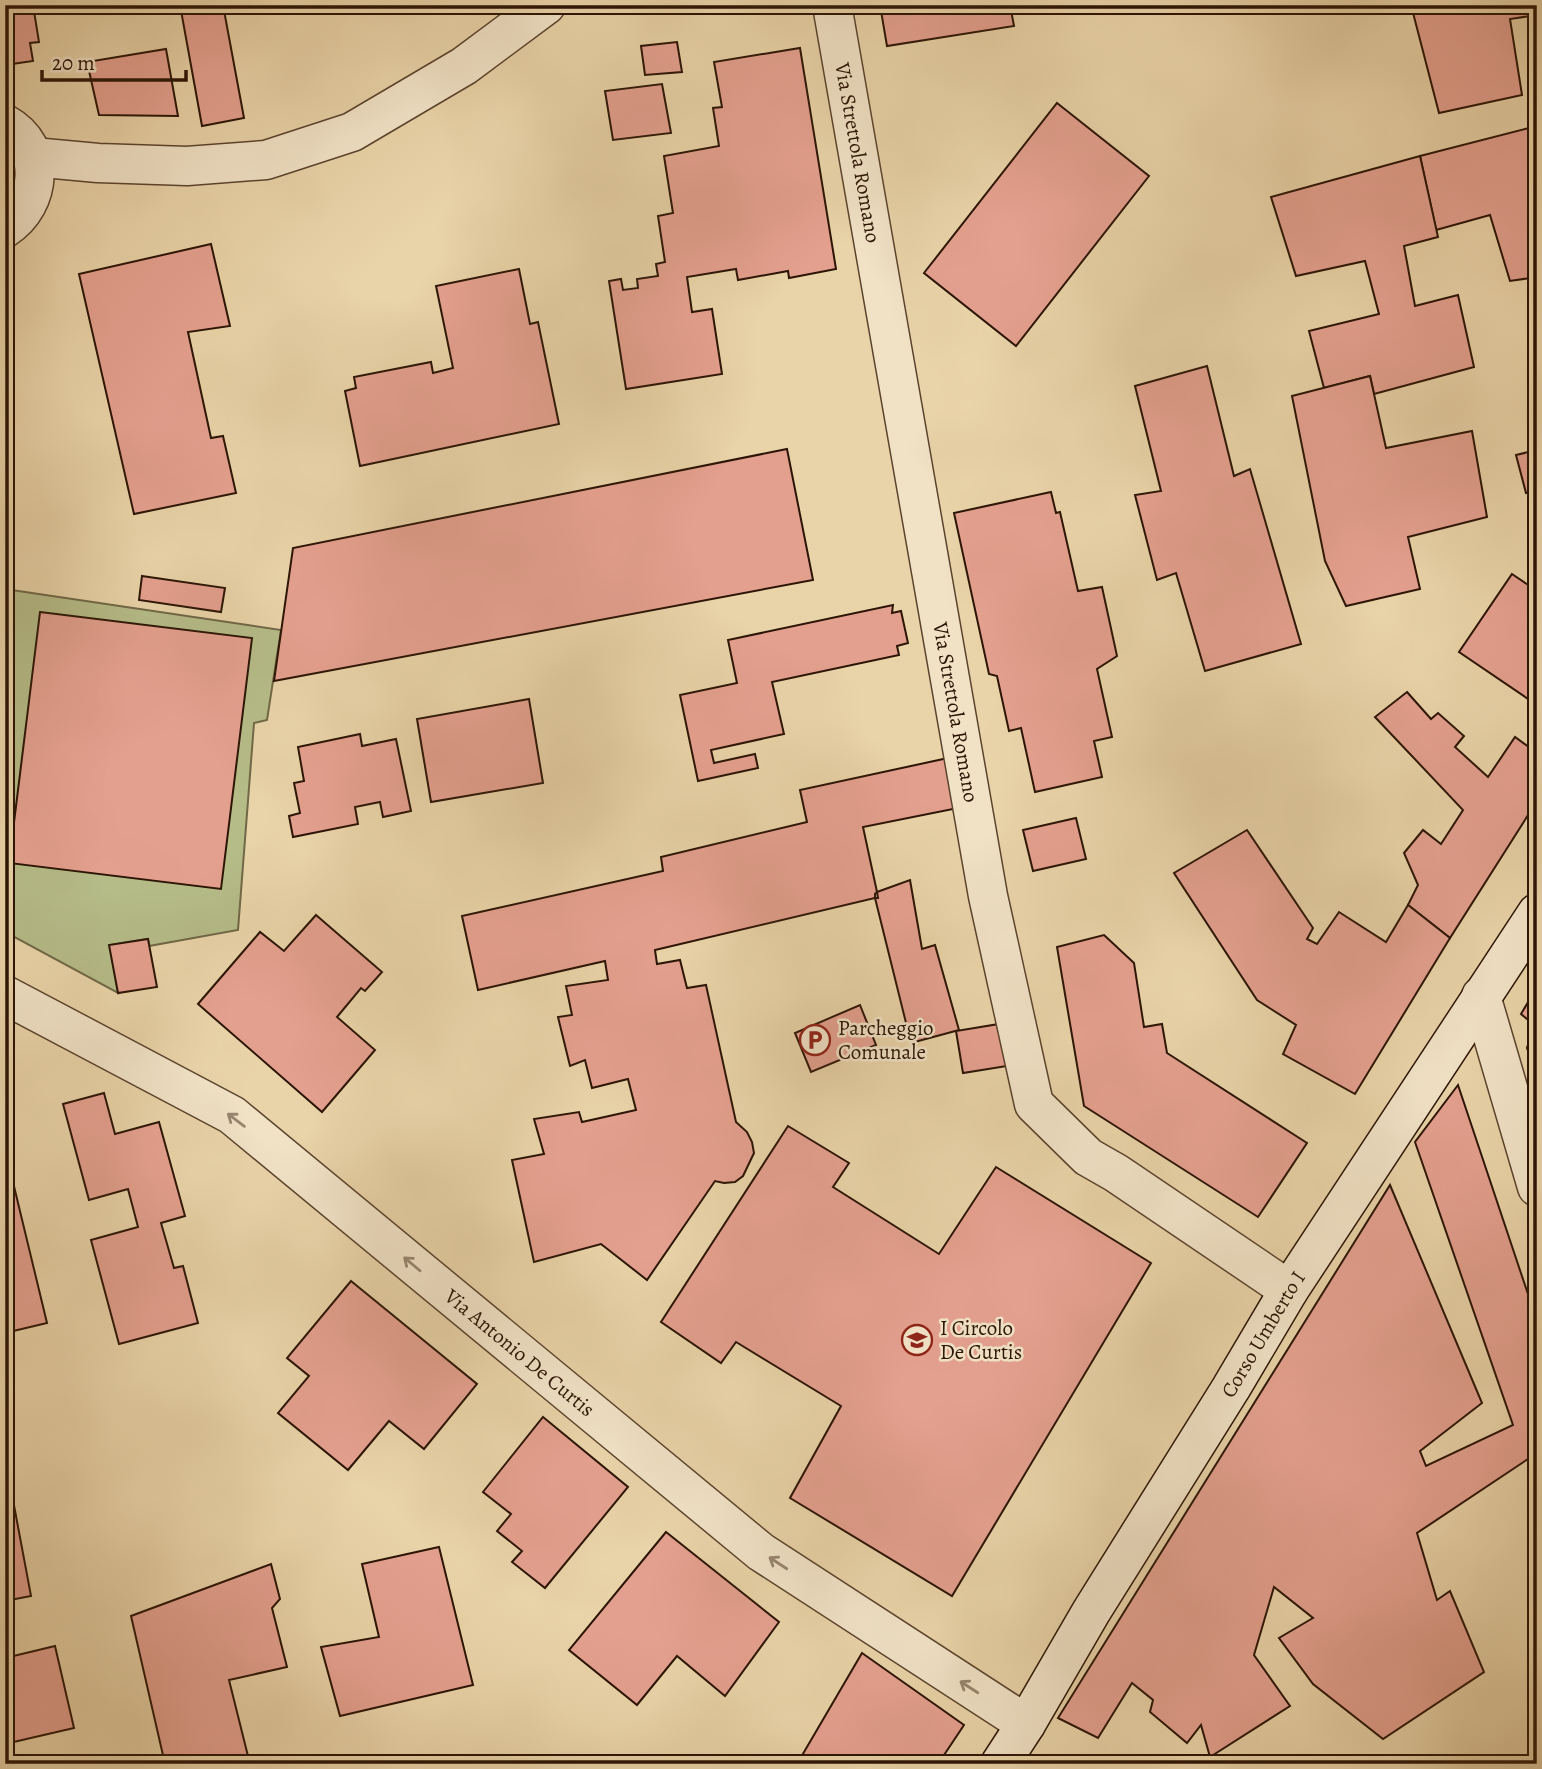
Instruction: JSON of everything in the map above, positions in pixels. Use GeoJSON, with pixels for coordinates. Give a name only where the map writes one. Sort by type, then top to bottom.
{"type":"FeatureCollection","features":[{"type":"Feature","properties":{"kind":"street"},"geometry":{"type":"LineString","coordinates":[[33,157],[98,163],[187,166],[266,160],[352,132],[464,66],[546,5]]}},
{"type":"Feature","properties":{"kind":"street","name":"Via Strettola Romano"},"geometry":{"type":"LineString","coordinates":[[832,5],[988,896],[1034,1104],[1088,1157],[1116,1172],[1289,1290]]}},
{"type":"Feature","properties":{"kind":"street"},"geometry":{"type":"LineString","coordinates":[[5,124],[24,140],[33,157],[35,177],[32,196],[6,235]]}},
{"type":"Feature","properties":{"kind":"street","name":"Corso Umberto I"},"geometry":{"type":"LineString","coordinates":[[1000,1764],[1289,1290],[1537,913]]}},
{"type":"Feature","properties":{"kind":"street","name":"Via Antonio De Curtis"},"geometry":{"type":"LineString","coordinates":[[5,995],[232,1115],[761,1552],[1026,1724]]}},
{"type":"Feature","properties":{"kind":"street"},"geometry":{"type":"LineString","coordinates":[[1481,996],[1537,1187]]}},
{"type":"Feature","properties":{"kind":"green space"},"geometry":{"type":"Polygon","coordinates":[[[5,589],[281,630],[267,720],[254,723],[238,930],[149,946],[148,939],[110,945],[118,993],[5,932],[5,589]]]}},
{"type":"Feature","properties":{"kind":"building"},"geometry":{"type":"Polygon","coordinates":[[[5,5],[33,5],[39,42],[30,43],[33,61],[5,65],[5,5]]]}},
{"type":"Feature","properties":{"kind":"building"},"geometry":{"type":"Polygon","coordinates":[[[180,5],[223,5],[244,118],[202,126],[180,5]]]}},
{"type":"Feature","properties":{"kind":"building"},"geometry":{"type":"Polygon","coordinates":[[[880,5],[1010,5],[1014,26],[887,46],[880,5]]]}},
{"type":"Feature","properties":{"kind":"building"},"geometry":{"type":"Polygon","coordinates":[[[1411,5],[1537,5],[1537,15],[1510,19],[1522,95],[1439,113],[1411,5]]]}},
{"type":"Feature","properties":{"kind":"building"},"geometry":{"type":"Polygon","coordinates":[[[677,42],[682,72],[645,75],[641,46],[677,42]]]}},
{"type":"Feature","properties":{"kind":"building"},"geometry":{"type":"Polygon","coordinates":[[[800,48],[836,269],[789,278],[788,271],[738,280],[736,269],[687,277],[692,312],[712,309],[722,374],[626,389],[609,281],[621,279],[623,290],[638,288],[637,279],[658,276],[656,264],[665,262],[658,216],[673,213],[664,156],[719,146],[713,108],[722,107],[714,62],[800,48]]]}},
{"type":"Feature","properties":{"kind":"building"},"geometry":{"type":"Polygon","coordinates":[[[166,49],[178,116],[99,115],[87,62],[166,49]]]}},
{"type":"Feature","properties":{"kind":"building"},"geometry":{"type":"Polygon","coordinates":[[[662,84],[671,133],[613,140],[605,91],[662,84]]]}},
{"type":"Feature","properties":{"kind":"building"},"geometry":{"type":"Polygon","coordinates":[[[1057,103],[1149,176],[1016,346],[924,273],[1057,103]]]}},
{"type":"Feature","properties":{"kind":"building"},"geometry":{"type":"Polygon","coordinates":[[[1537,126],[1537,277],[1510,281],[1490,215],[1436,230],[1420,156],[1537,126]]]}},
{"type":"Feature","properties":{"kind":"building"},"geometry":{"type":"Polygon","coordinates":[[[1420,156],[1438,237],[1404,246],[1415,306],[1458,295],[1474,367],[1374,394],[1370,376],[1324,388],[1309,331],[1379,314],[1365,261],[1296,276],[1271,197],[1420,156]]]}},
{"type":"Feature","properties":{"kind":"building"},"geometry":{"type":"Polygon","coordinates":[[[211,244],[230,326],[188,332],[211,438],[223,436],[236,493],[134,514],[79,274],[211,244]]]}},
{"type":"Feature","properties":{"kind":"building"},"geometry":{"type":"Polygon","coordinates":[[[519,269],[530,324],[538,322],[559,424],[360,466],[345,391],[356,388],[354,377],[431,362],[433,373],[453,368],[436,286],[519,269]]]}},
{"type":"Feature","properties":{"kind":"building"},"geometry":{"type":"Polygon","coordinates":[[[1207,366],[1234,476],[1250,469],[1301,644],[1205,671],[1176,573],[1157,580],[1135,495],[1161,491],[1135,386],[1207,366]]]}},
{"type":"Feature","properties":{"kind":"building"},"geometry":{"type":"Polygon","coordinates":[[[1370,376],[1386,448],[1472,431],[1487,517],[1408,537],[1420,589],[1346,606],[1325,561],[1292,396],[1370,376]]]}},
{"type":"Feature","properties":{"kind":"building"},"geometry":{"type":"Polygon","coordinates":[[[787,449],[813,580],[274,681],[293,548],[787,449]]]}},
{"type":"Feature","properties":{"kind":"building"},"geometry":{"type":"Polygon","coordinates":[[[1537,450],[1537,491],[1526,493],[1516,455],[1537,450]]]}},
{"type":"Feature","properties":{"kind":"building"},"geometry":{"type":"Polygon","coordinates":[[[1051,492],[1056,513],[1060,512],[1078,591],[1102,587],[1117,656],[1097,669],[1112,737],[1094,741],[1102,777],[1035,792],[1021,728],[1009,731],[997,676],[989,674],[954,513],[1051,492]]]}},
{"type":"Feature","properties":{"kind":"building"},"geometry":{"type":"Polygon","coordinates":[[[1512,574],[1537,591],[1537,705],[1459,652],[1512,574]]]}},
{"type":"Feature","properties":{"kind":"building"},"geometry":{"type":"Polygon","coordinates":[[[142,576],[225,588],[221,612],[139,600],[142,576]]]}},
{"type":"Feature","properties":{"kind":"building"},"geometry":{"type":"Polygon","coordinates":[[[893,605],[892,613],[901,611],[908,643],[897,646],[899,655],[772,682],[784,734],[711,750],[714,763],[755,754],[758,768],[698,781],[680,695],[737,683],[728,640],[893,605]]]}},
{"type":"Feature","properties":{"kind":"building"},"geometry":{"type":"Polygon","coordinates":[[[40,612],[252,638],[221,889],[9,863],[40,612]]]}},
{"type":"Feature","properties":{"kind":"building"},"geometry":{"type":"Polygon","coordinates":[[[1407,692],[1431,719],[1438,713],[1464,736],[1455,747],[1488,777],[1515,737],[1537,753],[1537,801],[1450,938],[1408,905],[1418,885],[1404,853],[1423,830],[1441,844],[1463,810],[1375,717],[1407,692]]]}},
{"type":"Feature","properties":{"kind":"building"},"geometry":{"type":"Polygon","coordinates":[[[529,699],[543,783],[431,802],[417,719],[529,699]]]}},
{"type":"Feature","properties":{"kind":"building"},"geometry":{"type":"Polygon","coordinates":[[[360,734],[362,746],[396,739],[411,811],[383,817],[380,802],[355,807],[358,824],[293,837],[289,816],[300,813],[294,783],[304,781],[298,747],[360,734]]]}},
{"type":"Feature","properties":{"kind":"building"},"geometry":{"type":"Polygon","coordinates":[[[948,758],[958,808],[863,827],[877,892],[875,898],[655,950],[657,964],[680,960],[687,988],[706,985],[736,1122],[747,1132],[752,1142],[754,1153],[743,1176],[735,1182],[715,1181],[647,1280],[601,1244],[534,1262],[512,1160],[544,1154],[534,1119],[579,1112],[582,1122],[636,1110],[628,1079],[592,1088],[585,1060],[570,1066],[558,1017],[572,1015],[566,986],[608,980],[605,961],[478,990],[462,916],[663,871],[661,857],[807,822],[800,790],[948,758]]]}},
{"type":"Feature","properties":{"kind":"building"},"geometry":{"type":"Polygon","coordinates":[[[1076,818],[1086,859],[1033,871],[1023,830],[1076,818]]]}},
{"type":"Feature","properties":{"kind":"building"},"geometry":{"type":"Polygon","coordinates":[[[1247,830],[1313,928],[1307,939],[1317,944],[1339,912],[1386,942],[1408,905],[1450,938],[1355,1094],[1283,1054],[1296,1025],[1257,1000],[1174,873],[1247,830]]]}},
{"type":"Feature","properties":{"kind":"building"},"geometry":{"type":"Polygon","coordinates":[[[910,880],[922,949],[935,945],[959,1030],[911,1043],[875,898],[878,898],[877,892],[910,880]]]}},
{"type":"Feature","properties":{"kind":"building"},"geometry":{"type":"Polygon","coordinates":[[[316,915],[382,972],[365,991],[361,988],[337,1017],[375,1050],[322,1112],[198,1004],[260,932],[284,951],[316,915]]]}},
{"type":"Feature","properties":{"kind":"building"},"geometry":{"type":"Polygon","coordinates":[[[1104,935],[1134,963],[1144,1027],[1162,1024],[1167,1053],[1307,1143],[1258,1217],[1084,1106],[1057,947],[1104,935]]]}},
{"type":"Feature","properties":{"kind":"building"},"geometry":{"type":"Polygon","coordinates":[[[148,939],[157,987],[118,993],[109,945],[148,939]]]}},
{"type":"Feature","properties":{"kind":"building"},"geometry":{"type":"Polygon","coordinates":[[[1537,987],[1537,1076],[1527,1048],[1534,1025],[1521,1014],[1537,987]]]}},
{"type":"Feature","properties":{"kind":"building"},"geometry":{"type":"Polygon","coordinates":[[[860,1005],[876,1045],[811,1072],[795,1033],[860,1005]]]}},
{"type":"Feature","properties":{"kind":"building"},"geometry":{"type":"Polygon","coordinates":[[[999,1024],[1007,1066],[963,1073],[956,1031],[999,1024]]]}},
{"type":"Feature","properties":{"kind":"building"},"geometry":{"type":"Polygon","coordinates":[[[1458,1085],[1537,1321],[1537,1453],[1417,1533],[1437,1600],[1450,1591],[1484,1672],[1383,1739],[1313,1684],[1279,1638],[1313,1618],[1274,1587],[1254,1655],[1290,1706],[1210,1757],[1201,1725],[1187,1743],[1150,1712],[1153,1700],[1132,1683],[1098,1738],[1058,1718],[1390,1185],[1482,1403],[1420,1451],[1426,1466],[1513,1425],[1415,1142],[1458,1085]]]}},
{"type":"Feature","properties":{"kind":"building"},"geometry":{"type":"Polygon","coordinates":[[[104,1093],[115,1134],[159,1122],[185,1216],[161,1223],[174,1268],[183,1266],[198,1323],[119,1344],[91,1240],[138,1227],[128,1189],[89,1200],[63,1104],[104,1093]]]}},
{"type":"Feature","properties":{"kind":"building"},"geometry":{"type":"Polygon","coordinates":[[[788,1126],[849,1163],[833,1187],[939,1254],[996,1167],[1151,1263],[952,1596],[790,1498],[841,1406],[736,1342],[721,1363],[661,1322],[788,1126]]]}},
{"type":"Feature","properties":{"kind":"building"},"geometry":{"type":"Polygon","coordinates":[[[5,1149],[47,1323],[5,1333],[5,1149]]]}},
{"type":"Feature","properties":{"kind":"building"},"geometry":{"type":"Polygon","coordinates":[[[351,1281],[477,1384],[424,1449],[389,1421],[348,1470],[278,1413],[309,1376],[287,1358],[351,1281]]]}},
{"type":"Feature","properties":{"kind":"building"},"geometry":{"type":"Polygon","coordinates":[[[543,1417],[628,1487],[545,1588],[512,1562],[522,1551],[497,1531],[511,1514],[483,1492],[543,1417]]]}},
{"type":"Feature","properties":{"kind":"building"},"geometry":{"type":"Polygon","coordinates":[[[10,1484],[31,1596],[5,1601],[5,1485],[10,1484]]]}},
{"type":"Feature","properties":{"kind":"building"},"geometry":{"type":"Polygon","coordinates":[[[666,1532],[779,1622],[725,1696],[677,1656],[637,1705],[569,1650],[666,1532]]]}},
{"type":"Feature","properties":{"kind":"building"},"geometry":{"type":"Polygon","coordinates":[[[439,1547],[473,1685],[340,1716],[321,1647],[379,1637],[362,1564],[439,1547]]]}},
{"type":"Feature","properties":{"kind":"building"},"geometry":{"type":"Polygon","coordinates":[[[271,1564],[280,1599],[272,1608],[287,1667],[229,1680],[250,1764],[165,1764],[131,1616],[271,1564]]]}},
{"type":"Feature","properties":{"kind":"building"},"geometry":{"type":"Polygon","coordinates":[[[1537,1599],[1537,1627],[1529,1601],[1537,1599]]]}},
{"type":"Feature","properties":{"kind":"building"},"geometry":{"type":"Polygon","coordinates":[[[55,1646],[74,1728],[5,1744],[5,1658],[55,1646]]]}},
{"type":"Feature","properties":{"kind":"building"},"geometry":{"type":"Polygon","coordinates":[[[862,1653],[964,1725],[938,1764],[797,1764],[862,1653]]]}},
{"type":"Feature","properties":{"kind":"building"},"geometry":{"type":"Polygon","coordinates":[[[1537,1718],[1537,1739],[1531,1720],[1537,1718]]]}},
{"type":"Feature","properties":{"kind":"building"},"geometry":{"type":"Polygon","coordinates":[[[1174,1757],[1176,1764],[1151,1764],[1174,1757]]]}},
{"type":"Feature","properties":{"kind":"place","name":"Parcheggio Comunale"},"geometry":{"type":"Point","coordinates":[815,1040]}},
{"type":"Feature","properties":{"kind":"place","name":"I Circolo De Curtis"},"geometry":{"type":"Point","coordinates":[917,1340]}}]}
